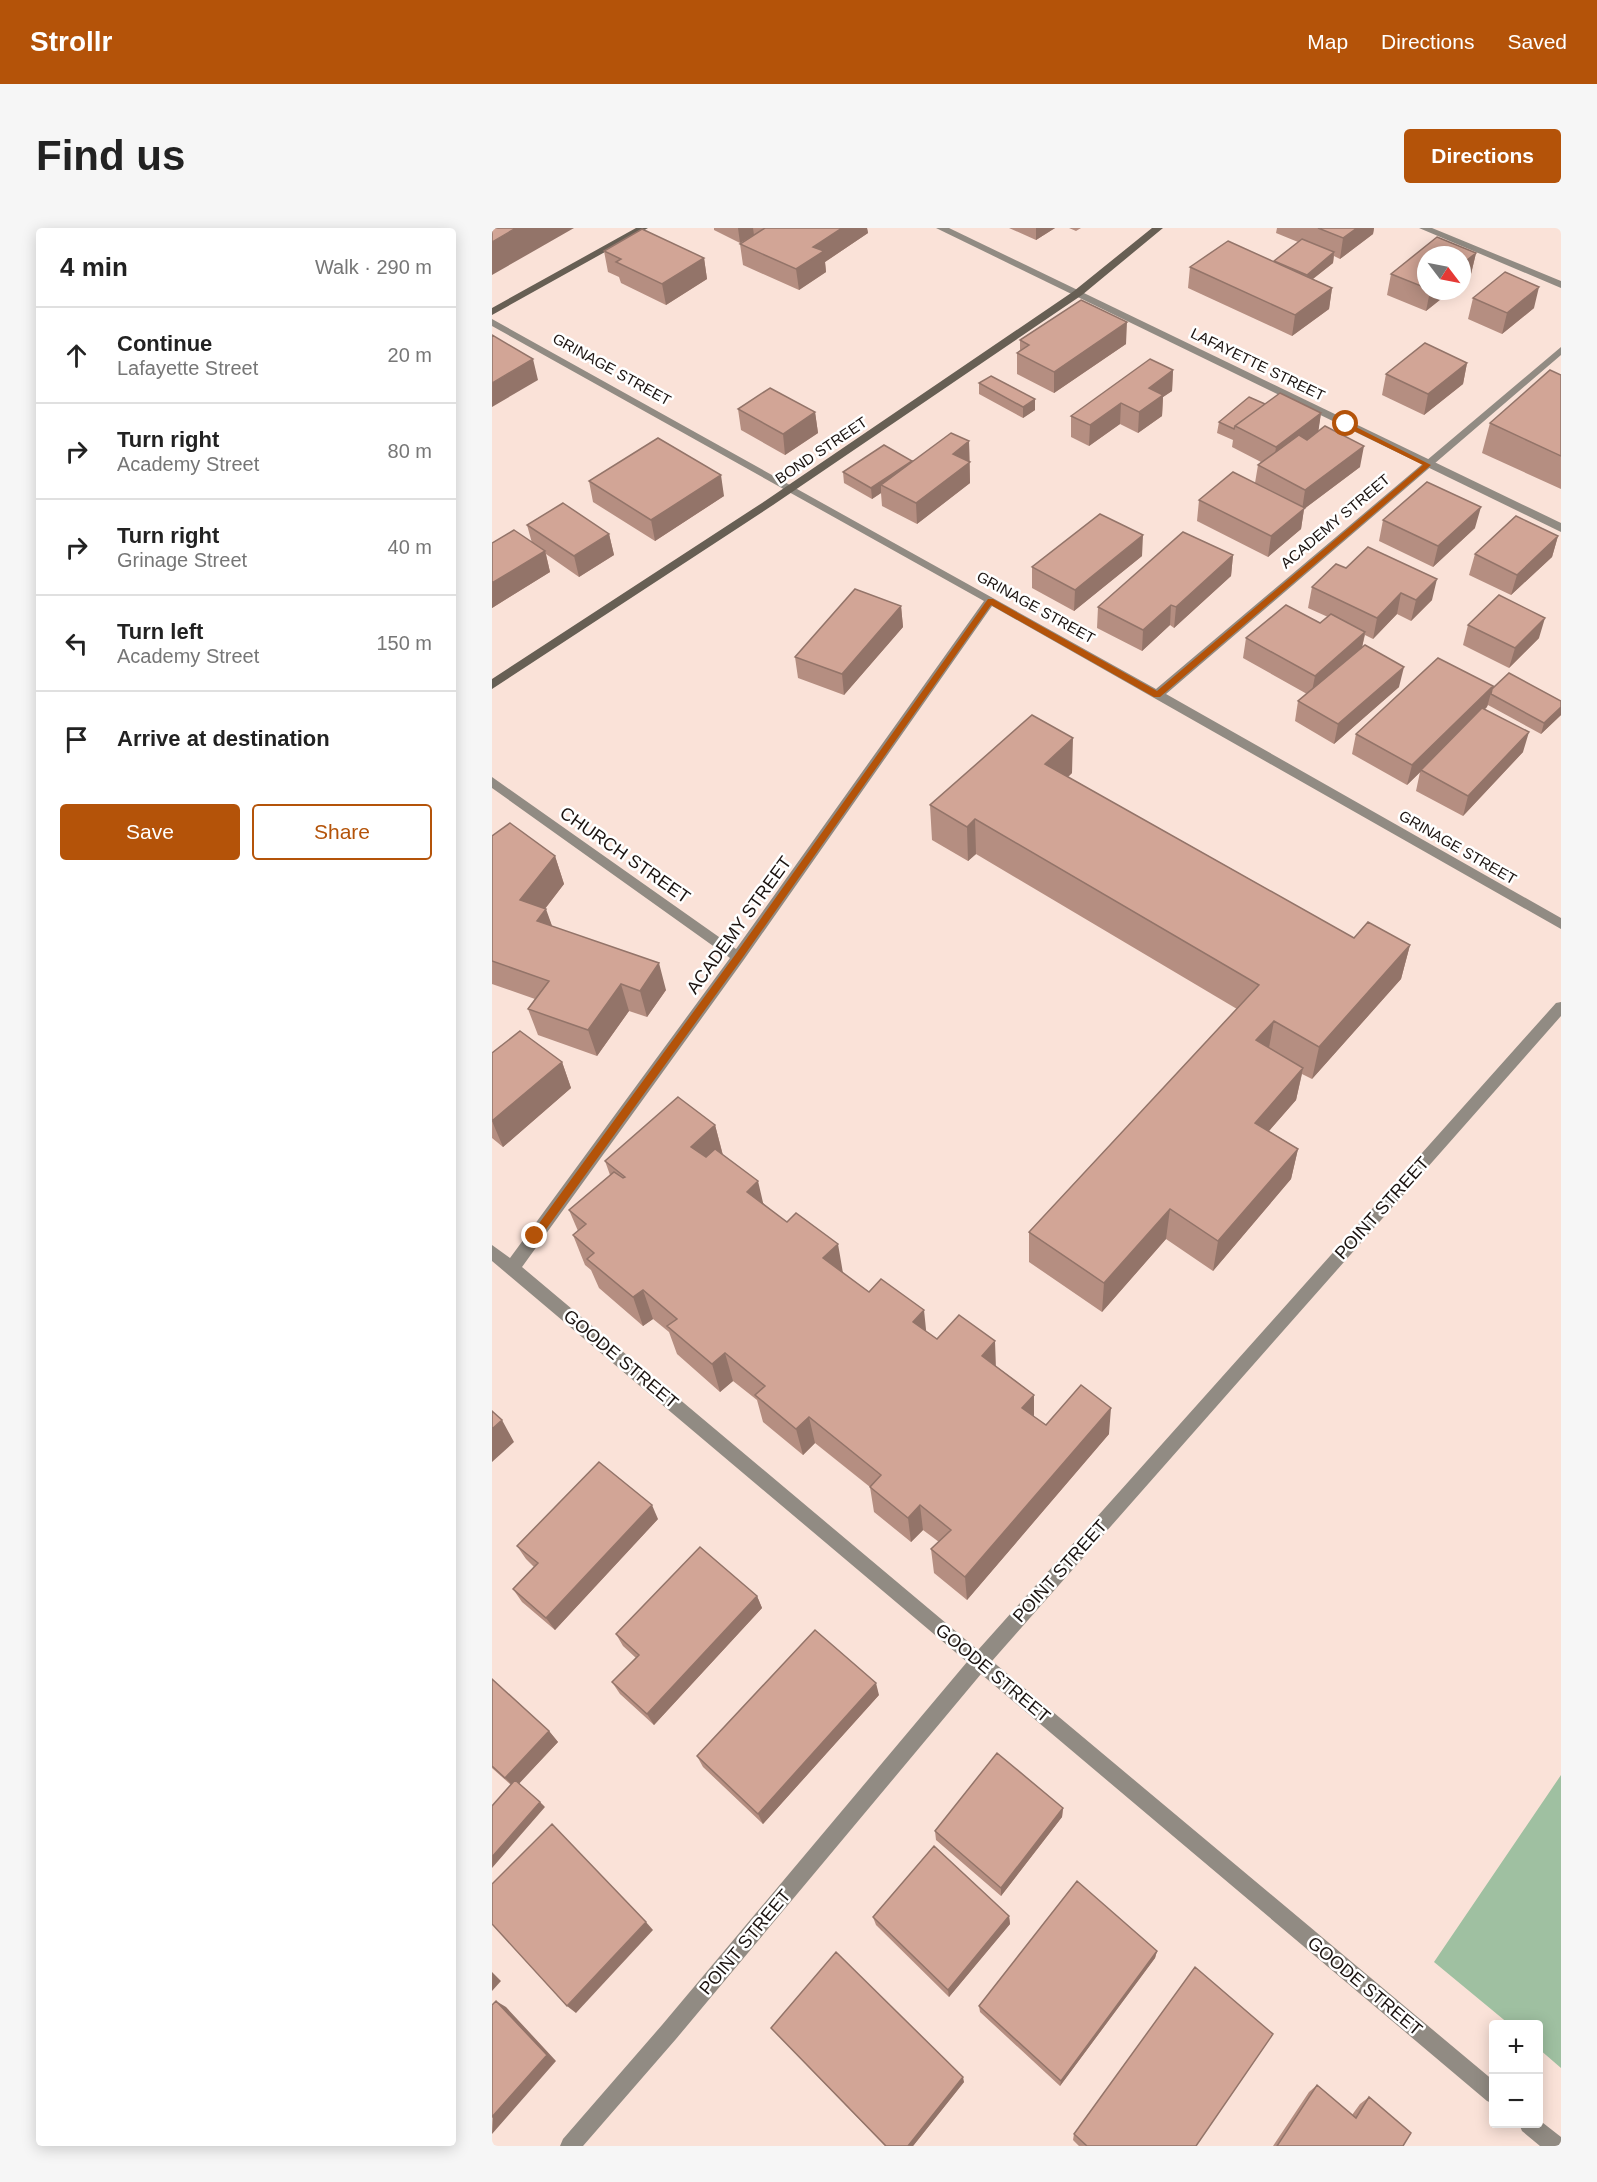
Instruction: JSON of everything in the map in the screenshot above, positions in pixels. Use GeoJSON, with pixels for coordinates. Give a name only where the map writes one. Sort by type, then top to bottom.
{"type":"FeatureCollection","features":[{"type":"Feature","properties":{"kind":"main road"},"geometry":{"type":"LineString","coordinates":[[492,312],[643,228]]}},
{"type":"Feature","properties":{"kind":"main road","name":"BOND STREET"},"geometry":{"type":"LineString","coordinates":[[492,685],[790,489],[1078,293],[1158,228]]}},
{"type":"Feature","properties":{"kind":"street","name":"LAFAYETTE STREET"},"geometry":{"type":"LineString","coordinates":[[941,228],[1561,528]]}},
{"type":"Feature","properties":{"kind":"street"},"geometry":{"type":"LineString","coordinates":[[1424,228],[1561,285]]}},
{"type":"Feature","properties":{"kind":"street","name":"GRINAGE STREET"},"geometry":{"type":"LineString","coordinates":[[492,322],[1561,924]]}},
{"type":"Feature","properties":{"kind":"street","name":"ACADEMY STREET"},"geometry":{"type":"LineString","coordinates":[[1157,695],[1561,350]]}},
{"type":"Feature","properties":{"kind":"street","name":"ACADEMY STREET"},"geometry":{"type":"LineString","coordinates":[[513,1267],[738,957],[990,601]]}},
{"type":"Feature","properties":{"kind":"street","name":"CHURCH STREET"},"geometry":{"type":"LineString","coordinates":[[492,782],[738,957]]}},
{"type":"Feature","properties":{"kind":"street","name":"POINT STREET"},"geometry":{"type":"LineString","coordinates":[[570,2146],[669,2032],[980,1661],[1561,1007]]}},
{"type":"Feature","properties":{"kind":"street","name":"GOODE STREET"},"geometry":{"type":"LineString","coordinates":[[492,1252],[513,1267],[1489,2090]]}},
{"type":"Feature","properties":{"kind":"street"},"geometry":{"type":"LineString","coordinates":[[1534,2128],[1556,2146]]}},
{"type":"Feature","properties":{"kind":"green space"},"geometry":{"type":"Polygon","coordinates":[[[1561,1775],[1561,2068],[1543,2052],[1543,2020],[1504,2020],[1434,1962],[1561,1775]]]}},
{"type":"Feature","properties":{"kind":"building"},"geometry":{"type":"Polygon","coordinates":[[[492,228],[516,228],[492,242],[492,228]]]}},
{"type":"Feature","properties":{"kind":"building"},"geometry":{"type":"Polygon","coordinates":[[[765,228],[842,228],[813,247],[824,251],[796,269],[740,244],[765,228]]]}},
{"type":"Feature","properties":{"kind":"building"},"geometry":{"type":"Polygon","coordinates":[[[1318,228],[1357,228],[1343,238],[1318,228]]]}},
{"type":"Feature","properties":{"kind":"building"},"geometry":{"type":"Polygon","coordinates":[[[642,229],[704,258],[662,284],[616,262],[621,259],[604,251],[642,229]]]}},
{"type":"Feature","properties":{"kind":"building"},"geometry":{"type":"Polygon","coordinates":[[[1437,237],[1459,246],[1426,246],[1437,237]]]}},
{"type":"Feature","properties":{"kind":"building"},"geometry":{"type":"Polygon","coordinates":[[[1302,239],[1334,252],[1307,275],[1274,261],[1302,239]]]}},
{"type":"Feature","properties":{"kind":"building"},"geometry":{"type":"Polygon","coordinates":[[[1228,241],[1332,288],[1295,315],[1190,267],[1228,241]]]}},
{"type":"Feature","properties":{"kind":"building"},"geometry":{"type":"Polygon","coordinates":[[[1417,253],[1417,284],[1391,274],[1417,253]]]}},
{"type":"Feature","properties":{"kind":"building"},"geometry":{"type":"Polygon","coordinates":[[[1505,272],[1539,287],[1507,313],[1473,298],[1505,272]]]}},
{"type":"Feature","properties":{"kind":"building"},"geometry":{"type":"Polygon","coordinates":[[[1081,300],[1127,322],[1054,372],[1017,353],[1029,345],[1020,340],[1081,300]]]}},
{"type":"Feature","properties":{"kind":"building"},"geometry":{"type":"Polygon","coordinates":[[[492,335],[533,359],[492,383],[492,335]]]}},
{"type":"Feature","properties":{"kind":"building"},"geometry":{"type":"Polygon","coordinates":[[[1425,343],[1467,363],[1428,394],[1386,374],[1425,343]]]}},
{"type":"Feature","properties":{"kind":"building"},"geometry":{"type":"Polygon","coordinates":[[[1150,359],[1173,370],[1149,388],[1163,395],[1139,412],[1121,403],[1090,425],[1071,416],[1150,359]]]}},
{"type":"Feature","properties":{"kind":"building"},"geometry":{"type":"Polygon","coordinates":[[[1550,370],[1561,375],[1561,456],[1490,423],[1550,370]]]}},
{"type":"Feature","properties":{"kind":"building"},"geometry":{"type":"Polygon","coordinates":[[[991,376],[1035,399],[1023,407],[979,383],[991,376]]]}},
{"type":"Feature","properties":{"kind":"building"},"geometry":{"type":"Polygon","coordinates":[[[770,388],[815,412],[783,434],[738,409],[770,388]]]}},
{"type":"Feature","properties":{"kind":"building"},"geometry":{"type":"Polygon","coordinates":[[[1280,393],[1321,413],[1276,447],[1235,426],[1280,393]]]}},
{"type":"Feature","properties":{"kind":"building"},"geometry":{"type":"Polygon","coordinates":[[[1249,397],[1265,404],[1234,429],[1219,422],[1249,397]]]}},
{"type":"Feature","properties":{"kind":"building"},"geometry":{"type":"Polygon","coordinates":[[[1325,426],[1364,446],[1305,490],[1258,465],[1299,435],[1307,440],[1325,426]]]}},
{"type":"Feature","properties":{"kind":"building"},"geometry":{"type":"Polygon","coordinates":[[[951,433],[969,441],[953,454],[970,462],[916,503],[881,485],[951,433]]]}},
{"type":"Feature","properties":{"kind":"building"},"geometry":{"type":"Polygon","coordinates":[[[658,438],[721,475],[651,520],[589,481],[658,438]]]}},
{"type":"Feature","properties":{"kind":"building"},"geometry":{"type":"Polygon","coordinates":[[[884,445],[912,461],[871,488],[843,472],[884,445]]]}},
{"type":"Feature","properties":{"kind":"building"},"geometry":{"type":"Polygon","coordinates":[[[1233,472],[1305,508],[1271,536],[1199,500],[1233,472]]]}},
{"type":"Feature","properties":{"kind":"building"},"geometry":{"type":"Polygon","coordinates":[[[1427,482],[1481,507],[1438,546],[1383,520],[1427,482]]]}},
{"type":"Feature","properties":{"kind":"building"},"geometry":{"type":"Polygon","coordinates":[[[563,503],[609,534],[574,556],[527,525],[563,503]]]}},
{"type":"Feature","properties":{"kind":"building"},"geometry":{"type":"Polygon","coordinates":[[[1100,514],[1143,535],[1075,590],[1032,567],[1100,514]]]}},
{"type":"Feature","properties":{"kind":"building"},"geometry":{"type":"Polygon","coordinates":[[[1516,516],[1558,536],[1517,575],[1475,554],[1516,516]]]}},
{"type":"Feature","properties":{"kind":"building"},"geometry":{"type":"Polygon","coordinates":[[[514,530],[545,551],[492,583],[492,543],[514,530]]]}},
{"type":"Feature","properties":{"kind":"building"},"geometry":{"type":"Polygon","coordinates":[[[1183,532],[1233,555],[1176,607],[1171,605],[1143,630],[1098,607],[1183,532]]]}},
{"type":"Feature","properties":{"kind":"building"},"geometry":{"type":"Polygon","coordinates":[[[1368,547],[1437,579],[1416,600],[1401,593],[1377,618],[1312,587],[1336,564],[1346,568],[1368,547]]]}},
{"type":"Feature","properties":{"kind":"building"},"geometry":{"type":"Polygon","coordinates":[[[855,589],[901,606],[842,674],[795,657],[855,589]]]}},
{"type":"Feature","properties":{"kind":"building"},"geometry":{"type":"Polygon","coordinates":[[[1499,595],[1545,618],[1515,648],[1468,625],[1499,595]]]}},
{"type":"Feature","properties":{"kind":"building"},"geometry":{"type":"Polygon","coordinates":[[[1286,605],[1320,623],[1331,614],[1365,632],[1315,676],[1246,638],[1286,605]]]}},
{"type":"Feature","properties":{"kind":"building"},"geometry":{"type":"Polygon","coordinates":[[[1365,645],[1404,667],[1338,724],[1298,701],[1365,645]]]}},
{"type":"Feature","properties":{"kind":"building"},"geometry":{"type":"Polygon","coordinates":[[[1438,658],[1493,686],[1412,765],[1356,734],[1438,658]]]}},
{"type":"Feature","properties":{"kind":"building"},"geometry":{"type":"Polygon","coordinates":[[[1509,673],[1561,701],[1561,707],[1544,723],[1491,694],[1492,689],[1509,673]]]}},
{"type":"Feature","properties":{"kind":"building"},"geometry":{"type":"Polygon","coordinates":[[[1482,708],[1529,732],[1468,796],[1421,770],[1482,708]]]}},
{"type":"Feature","properties":{"kind":"building"},"geometry":{"type":"Polygon","coordinates":[[[1032,715],[1073,738],[1045,764],[1354,938],[1368,922],[1410,945],[1319,1047],[1274,1021],[1256,1040],[1303,1068],[1255,1123],[1298,1149],[1218,1241],[1170,1209],[1104,1283],[1029,1232],[1259,985],[975,819],[967,827],[930,805],[1032,715]]]}},
{"type":"Feature","properties":{"kind":"building"},"geometry":{"type":"Polygon","coordinates":[[[510,823],[555,856],[520,900],[546,909],[537,921],[659,963],[640,991],[621,984],[588,1030],[528,1009],[549,981],[492,961],[492,836],[510,823]]]}},
{"type":"Feature","properties":{"kind":"building"},"geometry":{"type":"Polygon","coordinates":[[[520,1031],[562,1062],[492,1121],[492,1053],[520,1031]]]}},
{"type":"Feature","properties":{"kind":"building"},"geometry":{"type":"Polygon","coordinates":[[[678,1097],[715,1125],[691,1147],[706,1157],[715,1149],[758,1181],[747,1192],[787,1222],[796,1213],[838,1244],[823,1258],[869,1292],[881,1279],[924,1310],[913,1322],[937,1339],[959,1315],[995,1341],[982,1356],[1034,1395],[1022,1408],[1046,1425],[1081,1385],[1111,1408],[965,1577],[931,1549],[951,1530],[920,1505],[908,1518],[870,1487],[881,1475],[809,1417],[796,1429],[755,1395],[765,1386],[725,1353],[712,1364],[667,1326],[677,1319],[643,1290],[633,1297],[587,1259],[594,1253],[573,1235],[586,1224],[569,1210],[614,1172],[625,1177],[605,1161],[678,1097]]]}},
{"type":"Feature","properties":{"kind":"building"},"geometry":{"type":"Polygon","coordinates":[[[492,1411],[502,1420],[492,1429],[492,1411]]]}},
{"type":"Feature","properties":{"kind":"building"},"geometry":{"type":"Polygon","coordinates":[[[599,1462],[652,1505],[546,1618],[513,1589],[538,1563],[517,1546],[599,1462]]]}},
{"type":"Feature","properties":{"kind":"building"},"geometry":{"type":"Polygon","coordinates":[[[700,1547],[757,1596],[647,1714],[612,1682],[639,1655],[616,1634],[700,1547]]]}},
{"type":"Feature","properties":{"kind":"building"},"geometry":{"type":"Polygon","coordinates":[[[815,1630],[876,1683],[758,1814],[697,1756],[815,1630]]]}},
{"type":"Feature","properties":{"kind":"building"},"geometry":{"type":"Polygon","coordinates":[[[492,1679],[549,1731],[505,1778],[492,1766],[492,1679]]]}},
{"type":"Feature","properties":{"kind":"building"},"geometry":{"type":"Polygon","coordinates":[[[997,1753],[1063,1808],[1001,1888],[935,1831],[997,1753]]]}},
{"type":"Feature","properties":{"kind":"building"},"geometry":{"type":"Polygon","coordinates":[[[515,1780],[540,1802],[492,1857],[492,1806],[515,1780]]]}},
{"type":"Feature","properties":{"kind":"building"},"geometry":{"type":"Polygon","coordinates":[[[552,1824],[646,1922],[567,2006],[492,1924],[492,1884],[552,1824]]]}},
{"type":"Feature","properties":{"kind":"building"},"geometry":{"type":"Polygon","coordinates":[[[934,1846],[1009,1916],[948,1990],[873,1917],[934,1846]]]}},
{"type":"Feature","properties":{"kind":"building"},"geometry":{"type":"Polygon","coordinates":[[[1077,1881],[1157,1951],[1061,2081],[979,2006],[1077,1881]]]}},
{"type":"Feature","properties":{"kind":"building"},"geometry":{"type":"Polygon","coordinates":[[[836,1952],[963,2077],[908,2146],[886,2146],[771,2028],[836,1952]]]}},
{"type":"Feature","properties":{"kind":"building"},"geometry":{"type":"Polygon","coordinates":[[[1195,1967],[1273,2034],[1196,2146],[1087,2146],[1074,2134],[1195,1967]]]}},
{"type":"Feature","properties":{"kind":"building"},"geometry":{"type":"Polygon","coordinates":[[[496,2001],[547,2055],[492,2117],[492,2005],[496,2001]]]}},
{"type":"Feature","properties":{"kind":"building"},"geometry":{"type":"Polygon","coordinates":[[[1317,2085],[1356,2118],[1369,2097],[1411,2133],[1403,2146],[1277,2146],[1317,2085]]]}},
{"type":"Feature","properties":{"kind":"route"},"geometry":{"type":"LineString","coordinates":[[535,1236],[738,957],[990,601],[1157,695],[1428,465],[1346,424]]}}]}
